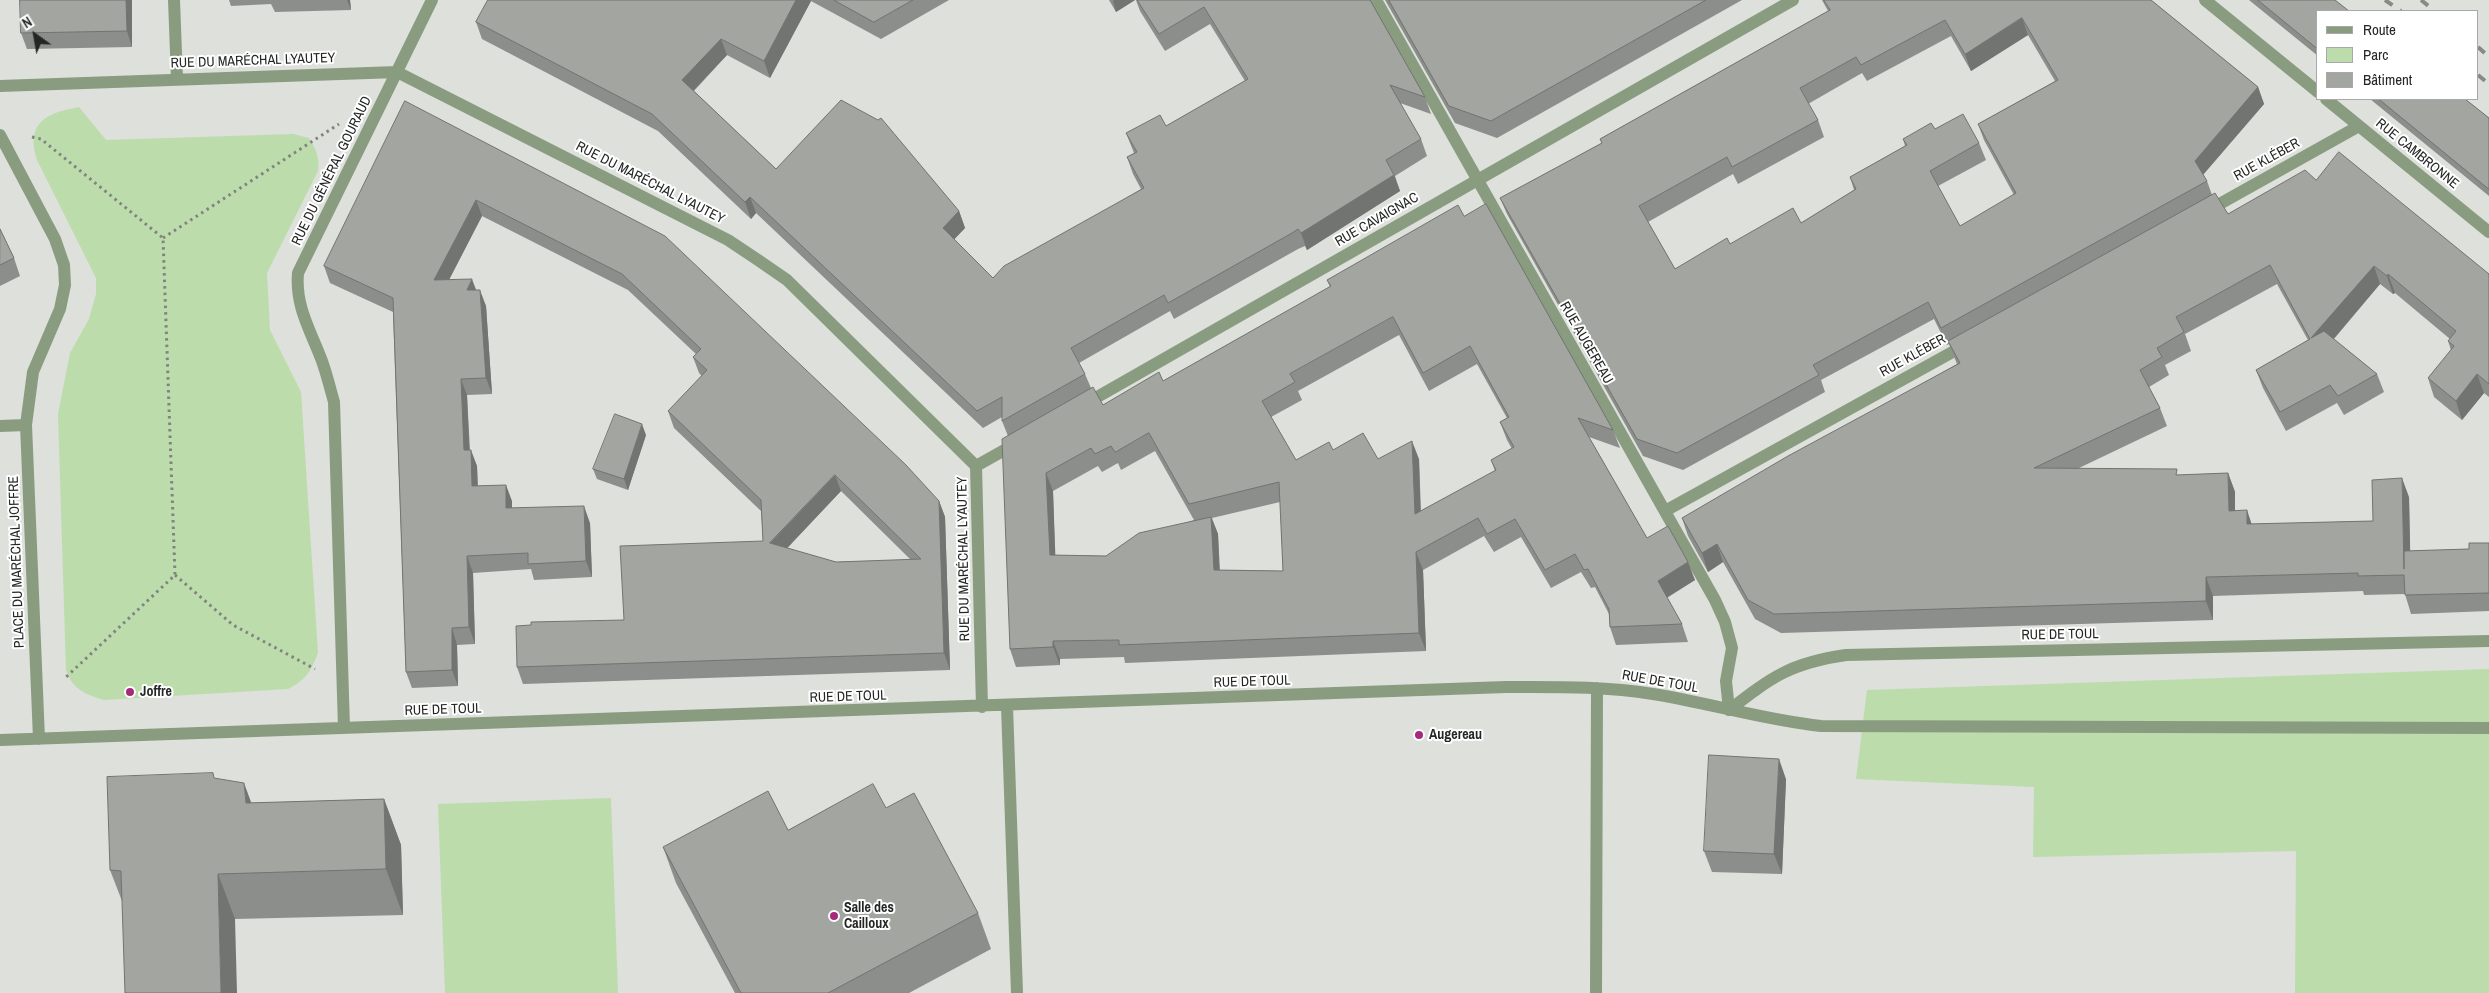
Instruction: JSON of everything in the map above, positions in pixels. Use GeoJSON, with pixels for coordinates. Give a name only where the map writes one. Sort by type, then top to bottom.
{"type":"FeatureCollection","features":[{"type":"Feature","properties":{"kind":"street"},"geometry":{"type":"LineString","coordinates":[[174,0],[176,79]]}},
{"type":"Feature","properties":{"kind":"street","name":"RUE DU GÉNÉRAL GOURAUD"},"geometry":{"type":"LineString","coordinates":[[342,683],[334,402],[321,359],[301,312],[296,290],[298,273],[432,0]]}},
{"type":"Feature","properties":{"kind":"street","name":"RUE AUGEREAU"},"geometry":{"type":"LineString","coordinates":[[1376,0],[1726,622],[1732,648],[1726,681],[1728,710]]}},
{"type":"Feature","properties":{"kind":"street","name":"RUE CAVAIGNAC"},"geometry":{"type":"LineString","coordinates":[[1071,412],[1793,0]]}},
{"type":"Feature","properties":{"kind":"street"},"geometry":{"type":"LineString","coordinates":[[2205,0],[2316,90]]}},
{"type":"Feature","properties":{"kind":"street","name":"RUE DU MARÉCHAL LYAUTEY"},"geometry":{"type":"LineString","coordinates":[[0,86],[397,72],[728,240],[787,280],[976,466],[982,707]]}},
{"type":"Feature","properties":{"kind":"street","name":"RUE CAMBRONNE"},"geometry":{"type":"LineString","coordinates":[[2327,100],[2489,232]]}},
{"type":"Feature","properties":{"kind":"street","name":"RUE KLÉBER"},"geometry":{"type":"LineString","coordinates":[[2194,218],[2359,126]]}},
{"type":"Feature","properties":{"kind":"street","name":"PLACE DU MARÉCHAL JOFFRE"},"geometry":{"type":"LineString","coordinates":[[0,135],[55,239],[64,265],[65,285],[60,309],[33,372],[26,425],[39,738]]}},
{"type":"Feature","properties":{"kind":"street","name":"RUE KLÉBER"},"geometry":{"type":"LineString","coordinates":[[1665,511],[1977,338]]}},
{"type":"Feature","properties":{"kind":"street"},"geometry":{"type":"LineString","coordinates":[[0,426],[26,425]]}},
{"type":"Feature","properties":{"kind":"street"},"geometry":{"type":"LineString","coordinates":[[976,466],[1028,437]]}},
{"type":"Feature","properties":{"kind":"street","name":"RUE DE TOUL"},"geometry":{"type":"LineString","coordinates":[[0,740],[1506,688],[1597,688],[1656,694],[1728,710],[1768,680],[1790,668],[1814,660],[1846,655],[2489,641]]}},
{"type":"Feature","properties":{"kind":"street"},"geometry":{"type":"LineString","coordinates":[[342,683],[344,728]]}},
{"type":"Feature","properties":{"kind":"street"},"geometry":{"type":"LineString","coordinates":[[1596,993],[1597,688]]}},
{"type":"Feature","properties":{"kind":"street"},"geometry":{"type":"LineString","coordinates":[[1007,706],[1018,993]]}},
{"type":"Feature","properties":{"kind":"street"},"geometry":{"type":"LineString","coordinates":[[1728,710],[1765,719],[1821,726],[2489,728]]}},
{"type":"Feature","properties":{"kind":"path"},"geometry":{"type":"LineString","coordinates":[[164,238],[345,120]]}},
{"type":"Feature","properties":{"kind":"path"},"geometry":{"type":"LineString","coordinates":[[25,135],[41,139],[164,238],[176,575],[233,625],[342,683]]}},
{"type":"Feature","properties":{"kind":"path"},"geometry":{"type":"LineString","coordinates":[[38,703],[176,575]]}},
{"type":"Feature","properties":{"kind":"green space"},"geometry":{"type":"Polygon","coordinates":[[[79,107],[106,140],[293,134],[309,138],[317,154],[318,171],[267,273],[270,330],[301,392],[318,653],[307,674],[288,689],[104,700],[91,696],[76,687],[66,670],[58,414],[70,353],[89,319],[96,294],[96,278],[37,160],[34,137],[36,129],[48,117],[67,109],[79,107]]]}},
{"type":"Feature","properties":{"kind":"green space"},"geometry":{"type":"Polygon","coordinates":[[[2489,669],[2489,993],[2295,993],[2296,851],[2033,857],[2034,787],[1856,779],[1867,690],[2489,669]]]}},
{"type":"Feature","properties":{"kind":"green space"},"geometry":{"type":"Polygon","coordinates":[[[611,798],[618,993],[445,993],[438,804],[611,798]]]}},
{"type":"Feature","properties":{"kind":"building"},"geometry":{"type":"Polygon","coordinates":[[[20,0],[126,0],[127,31],[21,33],[20,0]]]}},
{"type":"Feature","properties":{"kind":"building"},"geometry":{"type":"Polygon","coordinates":[[[488,0],[796,0],[764,61],[721,39],[682,80],[776,169],[841,100],[878,120],[881,118],[959,211],[943,228],[993,278],[1004,266],[1144,188],[1127,157],[1137,152],[1126,133],[1160,115],[1166,126],[1248,79],[1204,7],[1159,34],[1137,0],[1370,0],[1425,97],[1390,85],[1421,139],[1386,160],[1394,175],[1301,233],[1298,229],[1168,303],[1164,295],[1071,348],[1085,374],[1002,421],[1002,397],[977,411],[750,197],[745,202],[652,114],[476,22],[488,0]]]}},
{"type":"Feature","properties":{"kind":"building"},"geometry":{"type":"Polygon","coordinates":[[[834,0],[913,0],[874,22],[834,0]]]}},
{"type":"Feature","properties":{"kind":"building"},"geometry":{"type":"Polygon","coordinates":[[[1389,0],[1706,0],[1491,121],[1449,106],[1389,0]]]}},
{"type":"Feature","properties":{"kind":"building"},"geometry":{"type":"Polygon","coordinates":[[[1824,0],[2151,0],[2258,87],[2195,161],[2207,181],[1941,328],[1928,302],[1813,365],[1819,375],[1677,453],[1637,439],[1500,198],[1602,143],[1600,139],[1830,10],[1824,0]],[[2022,18],[1965,54],[1945,20],[1861,65],[1856,57],[1800,88],[1818,120],[1732,167],[1727,157],[1639,206],[1675,269],[1727,238],[1730,244],[1793,208],[1801,223],[1856,189],[1850,177],[1907,145],[1903,139],[1931,123],[1935,129],[1963,114],[1979,143],[1930,171],[1960,226],[2016,193],[1978,124],[2058,80],[2022,18]]]}},
{"type":"Feature","properties":{"kind":"building"},"geometry":{"type":"Polygon","coordinates":[[[2258,0],[2335,0],[2348,10],[2316,10],[2316,47],[2258,0]]]}},
{"type":"Feature","properties":{"kind":"building"},"geometry":{"type":"Polygon","coordinates":[[[2380,100],[2466,100],[2489,118],[2489,189],[2380,100]]]}},
{"type":"Feature","properties":{"kind":"building"},"geometry":{"type":"Polygon","coordinates":[[[405,101],[665,236],[906,465],[939,501],[944,653],[517,667],[516,626],[531,625],[531,622],[624,620],[620,546],[763,541],[761,500],[668,411],[707,370],[693,357],[701,349],[622,274],[476,200],[434,280],[472,279],[467,290],[480,290],[486,378],[461,379],[464,450],[471,450],[472,486],[506,485],[506,508],[584,506],[586,561],[528,564],[528,553],[467,556],[469,627],[452,628],[452,670],[406,672],[393,298],[324,266],[405,101]],[[835,475],[770,543],[836,562],[921,559],[835,475]]]}},
{"type":"Feature","properties":{"kind":"building"},"geometry":{"type":"Polygon","coordinates":[[[2339,152],[2489,274],[2489,384],[2477,374],[2456,401],[2428,378],[2454,346],[2448,341],[2456,331],[2388,274],[2387,276],[2374,266],[2311,338],[2324,331],[2377,374],[2338,396],[2330,385],[2280,412],[2256,370],[2310,339],[2270,265],[2176,317],[2184,332],[2157,348],[2162,357],[2140,370],[2160,408],[2034,468],[2177,469],[2176,475],[2228,473],[2229,511],[2247,510],[2247,524],[2373,521],[2372,480],[2402,478],[2404,569],[2404,551],[2469,549],[2469,543],[2489,543],[2489,593],[2405,595],[2404,575],[2358,576],[2358,573],[2206,577],[2206,601],[1774,614],[1748,600],[1717,544],[1702,553],[1682,518],[1788,456],[1960,363],[1948,341],[2215,193],[2228,214],[2305,170],[2316,180],[2339,152]]]}},
{"type":"Feature","properties":{"kind":"building"},"geometry":{"type":"Polygon","coordinates":[[[1486,204],[1613,430],[1578,418],[1647,538],[1668,526],[1688,562],[1658,581],[1682,624],[1610,627],[1609,609],[1588,569],[1584,570],[1575,554],[1545,570],[1515,519],[1487,534],[1478,518],[1416,552],[1419,633],[1119,645],[1119,640],[1053,641],[1053,647],[1010,649],[1002,439],[1093,387],[1103,405],[1159,372],[1163,381],[1331,286],[1327,280],[1458,205],[1464,216],[1486,204]],[[1393,317],[1290,374],[1295,382],[1262,401],[1296,460],[1329,442],[1333,450],[1363,433],[1378,459],[1412,441],[1415,514],[1496,470],[1491,460],[1514,447],[1500,422],[1509,417],[1470,346],[1423,373],[1393,317]],[[1149,433],[1115,452],[1111,446],[1095,454],[1091,448],[1046,473],[1050,555],[1106,556],[1139,533],[1211,517],[1214,570],[1283,571],[1279,482],[1189,504],[1149,433]]]}},
{"type":"Feature","properties":{"kind":"building"},"geometry":{"type":"Polygon","coordinates":[[[0,229],[14,258],[0,265],[0,229]]]}},
{"type":"Feature","properties":{"kind":"building"},"geometry":{"type":"Polygon","coordinates":[[[615,414],[642,424],[624,479],[593,469],[615,414]]]}},
{"type":"Feature","properties":{"kind":"building"},"geometry":{"type":"Polygon","coordinates":[[[1709,755],[1779,759],[1774,854],[1704,851],[1709,755]]]}},
{"type":"Feature","properties":{"kind":"building"},"geometry":{"type":"Polygon","coordinates":[[[213,773],[214,778],[244,783],[246,803],[384,799],[386,869],[218,874],[221,993],[125,993],[121,871],[110,870],[107,777],[213,773]]]}},
{"type":"Feature","properties":{"kind":"building","name":"Salle des Cailloux"},"geometry":{"type":"Polygon","coordinates":[[[873,784],[886,808],[914,793],[978,913],[828,993],[741,993],[663,847],[768,791],[788,830],[873,784]]]}},
{"type":"Feature","properties":{"kind":"railway"},"geometry":{"type":"LineString","coordinates":[[2385,0],[2400,10]]}},
{"type":"Feature","properties":{"kind":"railway"},"geometry":{"type":"LineString","coordinates":[[2421,0],[2434,10]]}},
{"type":"Feature","properties":{"kind":"railway"},"geometry":{"type":"LineString","coordinates":[[2479,48],[2489,57]]}},
{"type":"Feature","properties":{"kind":"railway"},"geometry":{"type":"LineString","coordinates":[[2479,76],[2489,84]]}},
{"type":"Feature","properties":{"kind":"place","name":"Joffre"},"geometry":{"type":"Point","coordinates":[130,692]}},
{"type":"Feature","properties":{"kind":"place","name":"Augereau"},"geometry":{"type":"Point","coordinates":[1419,735]}},
{"type":"Feature","properties":{"kind":"place","name":"Salle des Cailloux"},"geometry":{"type":"Point","coordinates":[834,916]}}]}
